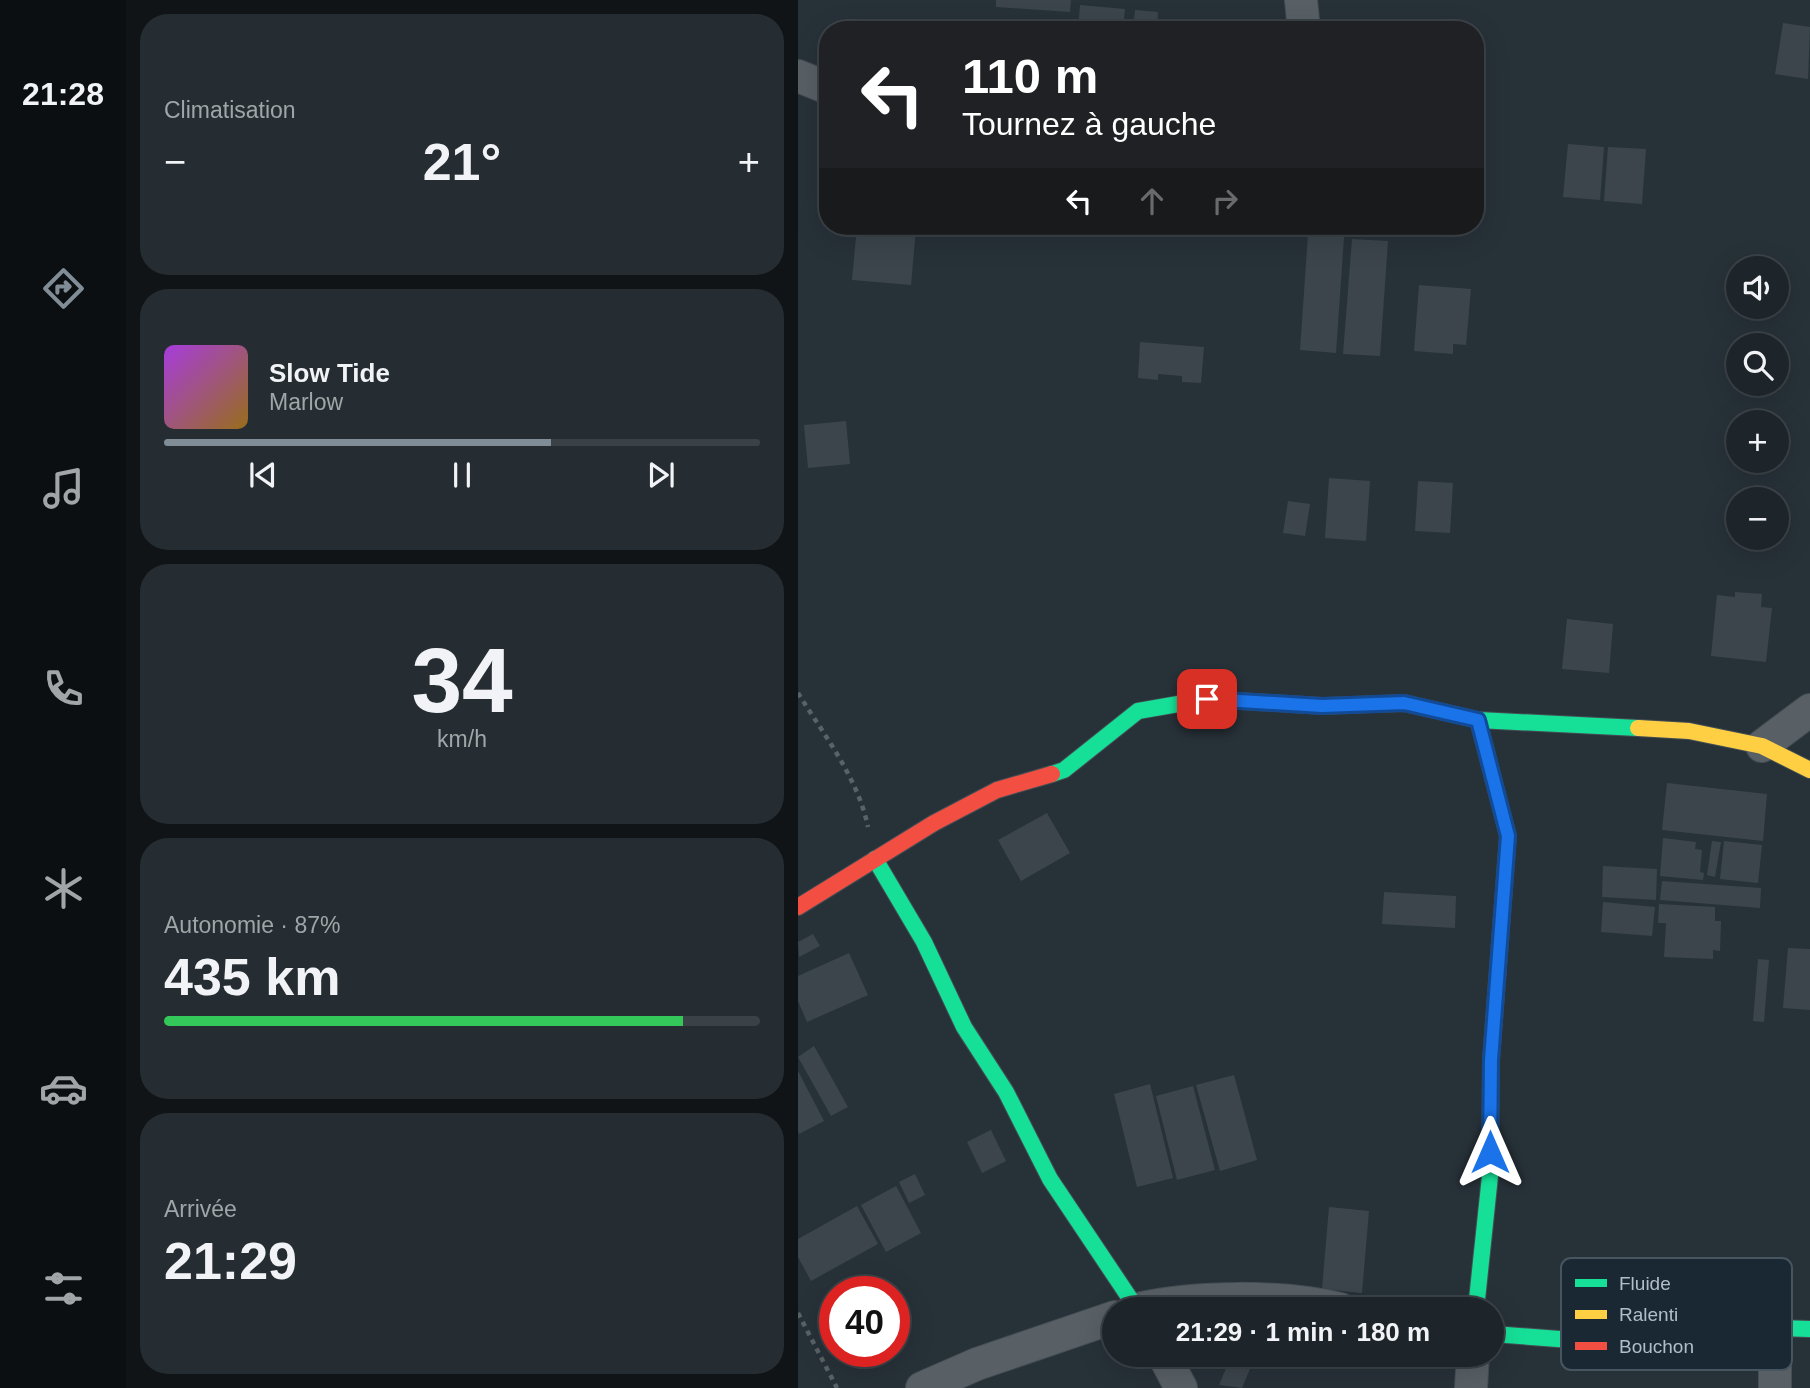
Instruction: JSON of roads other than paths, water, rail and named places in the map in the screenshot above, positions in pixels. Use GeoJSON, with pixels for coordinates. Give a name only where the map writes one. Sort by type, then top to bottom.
{"type":"FeatureCollection","features":[{"type":"Feature","properties":{"kind":"street"},"geometry":{"type":"LineString","coordinates":[[1301,0],[1303,21]]}},
{"type":"Feature","properties":{"kind":"street"},"geometry":{"type":"LineString","coordinates":[[798,76],[819,84]]}},
{"type":"Feature","properties":{"kind":"street"},"geometry":{"type":"LineString","coordinates":[[798,907],[875,859],[997,790],[1064,770],[1138,711],[1207,699],[1322,706],[1404,703],[1478,720],[1689,731],[1762,746],[1810,770]]}},
{"type":"Feature","properties":{"kind":"street"},"geometry":{"type":"LineString","coordinates":[[1762,746],[1810,710]]}},
{"type":"Feature","properties":{"kind":"street"},"geometry":{"type":"LineString","coordinates":[[1477,1297],[1490,1175],[1491,1060],[1508,836],[1478,720]]}},
{"type":"Feature","properties":{"kind":"street"},"geometry":{"type":"LineString","coordinates":[[875,859],[924,942],[964,1027],[1006,1091],[1050,1179],[1129,1297]]}},
{"type":"Feature","properties":{"kind":"street"},"geometry":{"type":"LineString","coordinates":[[922,1388],[977,1364],[1102,1321]]}},
{"type":"Feature","properties":{"kind":"street"},"geometry":{"type":"LineString","coordinates":[[1792,1330],[1810,1329]]}},
{"type":"Feature","properties":{"kind":"street"},"geometry":{"type":"LineString","coordinates":[[1504,1335],[1561,1339]]}},
{"type":"Feature","properties":{"kind":"street"},"geometry":{"type":"LineString","coordinates":[[1170,1367],[1181,1388]]}},
{"type":"Feature","properties":{"kind":"street"},"geometry":{"type":"LineString","coordinates":[[1471,1388],[1472,1367]]}},
{"type":"Feature","properties":{"kind":"street"},"geometry":{"type":"LineString","coordinates":[[1775,1370],[1775,1388]]}}]}
